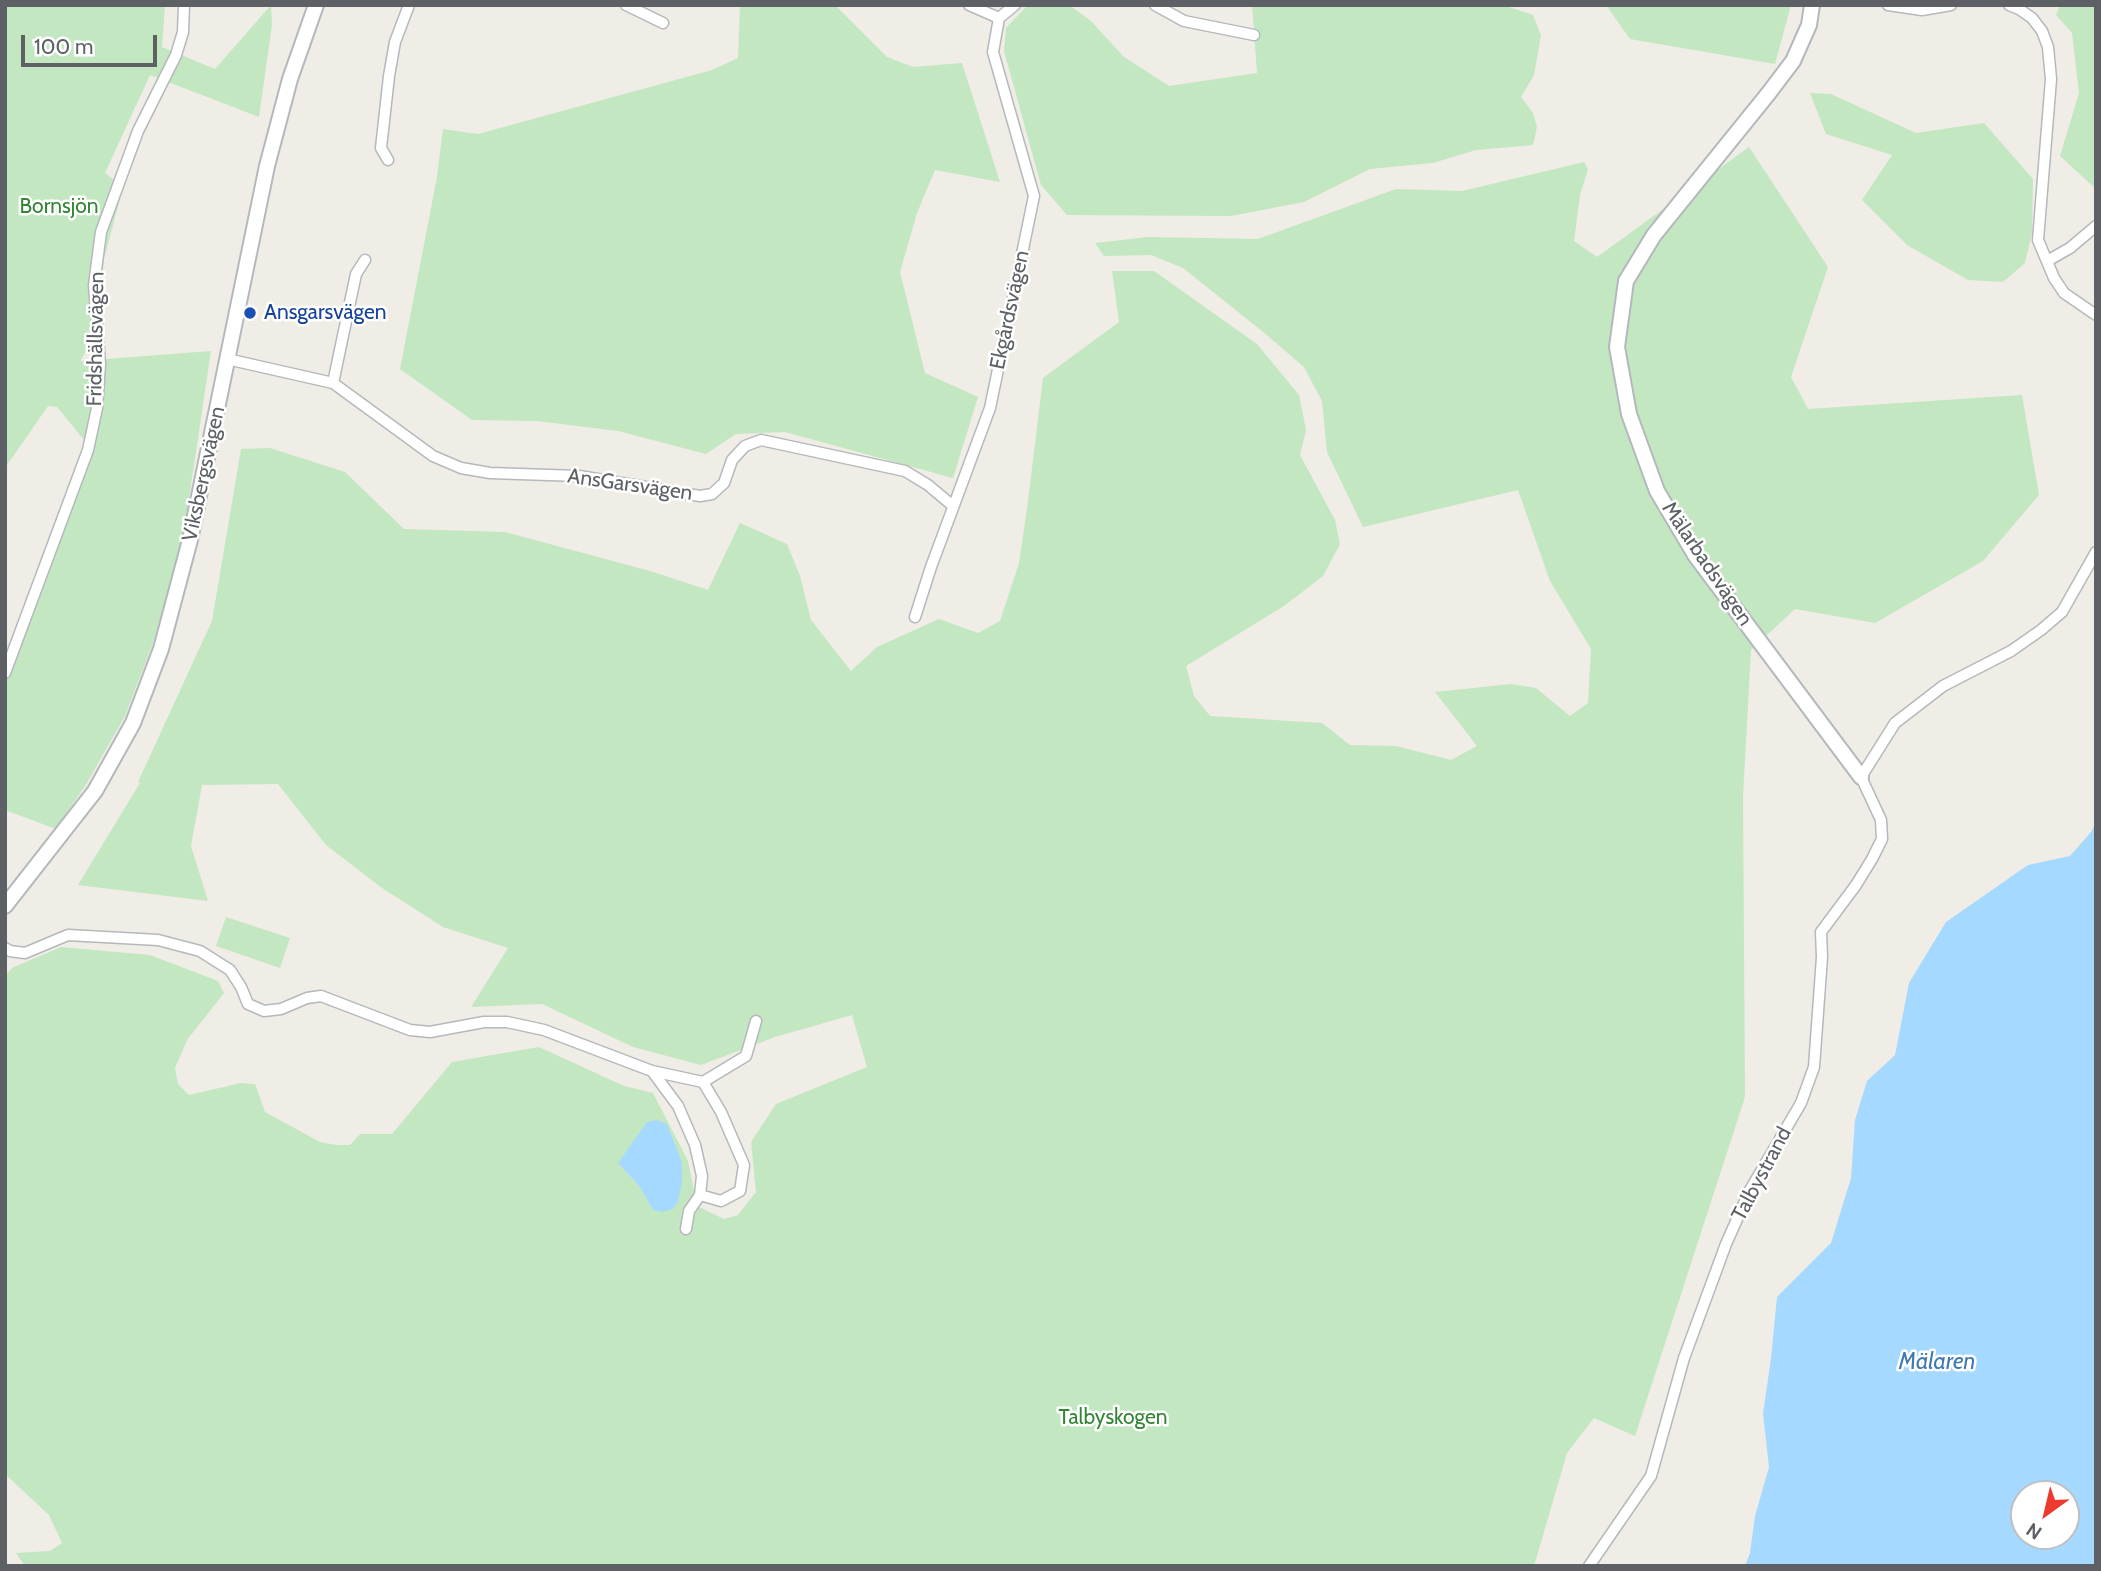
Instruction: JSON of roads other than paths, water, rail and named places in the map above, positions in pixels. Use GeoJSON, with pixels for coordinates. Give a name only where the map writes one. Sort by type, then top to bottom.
{"type":"FeatureCollection","features":[{"type":"Feature","properties":{"kind":"street","name":"Fridshällsvägen"},"geometry":{"type":"LineString","coordinates":[[5,673],[88,450],[97,408],[100,364],[94,285],[101,232],[138,131],[176,55],[183,32],[184,5]]}},
{"type":"Feature","properties":{"kind":"street","name":"Viksbergsvägen"},"geometry":{"type":"LineString","coordinates":[[5,906],[95,791],[133,723],[161,649],[190,540],[267,166],[290,79],[316,5]]}},
{"type":"Feature","properties":{"kind":"street"},"geometry":{"type":"LineString","coordinates":[[388,160],[381,148],[389,76],[395,42],[409,5]]}},
{"type":"Feature","properties":{"kind":"street"},"geometry":{"type":"LineString","coordinates":[[626,5],[663,23]]}},
{"type":"Feature","properties":{"kind":"street"},"geometry":{"type":"LineString","coordinates":[[969,5],[999,18],[1015,5]]}},
{"type":"Feature","properties":{"kind":"street"},"geometry":{"type":"LineString","coordinates":[[1155,5],[1184,22],[1254,35]]}},
{"type":"Feature","properties":{"kind":"street","name":"Mälarbadsvägen"},"geometry":{"type":"LineString","coordinates":[[1812,5],[1809,24],[1793,61],[1654,235],[1626,281],[1617,347],[1629,414],[1657,491],[1695,555],[1861,777]]}},
{"type":"Feature","properties":{"kind":"street"},"geometry":{"type":"LineString","coordinates":[[1888,5],[1922,10],[1951,5]]}},
{"type":"Feature","properties":{"kind":"street"},"geometry":{"type":"LineString","coordinates":[[2009,5],[2032,18],[2042,31],[2048,47],[2051,79],[2038,240],[2053,278],[2064,293],[2096,315]]}},
{"type":"Feature","properties":{"kind":"street","name":"Ekgårdsvägen"},"geometry":{"type":"LineString","coordinates":[[915,617],[990,408],[1034,197],[993,52],[999,18]]}},
{"type":"Feature","properties":{"kind":"street"},"geometry":{"type":"LineString","coordinates":[[2047,261],[2070,248],[2096,226]]}},
{"type":"Feature","properties":{"kind":"street"},"geometry":{"type":"LineString","coordinates":[[333,383],[356,274],[365,260]]}},
{"type":"Feature","properties":{"kind":"street","name":"AnsGarsvägen"},"geometry":{"type":"LineString","coordinates":[[227,359],[333,383],[433,456],[461,468],[490,473],[579,476],[700,496],[712,494],[724,482],[732,460],[738,453],[745,446],[761,440],[905,471],[928,485],[953,506]]}},
{"type":"Feature","properties":{"kind":"street"},"geometry":{"type":"LineString","coordinates":[[1861,777],[1895,723],[1943,686],[2011,651],[2062,612],[2096,552]]}},
{"type":"Feature","properties":{"kind":"street","name":"Talbystrand"},"geometry":{"type":"LineString","coordinates":[[1589,1566],[1651,1476],[1684,1358],[1726,1244],[1750,1190],[1801,1103],[1814,1067],[1822,957],[1821,932],[1856,885],[1882,839],[1881,820],[1861,777]]}},
{"type":"Feature","properties":{"kind":"street"},"geometry":{"type":"LineString","coordinates":[[5,948],[25,953],[68,935],[158,940],[200,951],[230,970],[241,986],[248,1004],[264,1010],[281,1009],[307,998],[321,996],[410,1030],[430,1032],[484,1022],[507,1023],[544,1030],[652,1071],[703,1082],[746,1056],[756,1021]]}},
{"type":"Feature","properties":{"kind":"street"},"geometry":{"type":"LineString","coordinates":[[652,1071],[678,1106],[695,1145],[702,1176],[700,1195],[689,1211],[686,1229]]}},
{"type":"Feature","properties":{"kind":"street"},"geometry":{"type":"LineString","coordinates":[[700,1195],[721,1202],[740,1191],[744,1164],[721,1112],[703,1082]]}},
{"type":"Feature","properties":{"kind":"water","name":"Mälaren"},"geometry":{"type":"Polygon","coordinates":[[[2096,822],[2096,1566],[1745,1566],[1769,1467],[1763,1414],[1777,1297],[1831,1243],[1851,1178],[1855,1120],[1867,1081],[1895,1055],[1909,983],[1946,922],[2028,865],[2070,856],[2091,832],[2096,822]]]}},
{"type":"Feature","properties":{"kind":"water"},"geometry":{"type":"Polygon","coordinates":[[[657,1120],[667,1124],[682,1163],[678,1201],[673,1209],[663,1212],[653,1210],[639,1186],[618,1163],[647,1122],[657,1120]]]}},
{"type":"Feature","properties":{"kind":"place","name":"Ansgarsvägen"},"geometry":{"type":"Point","coordinates":[250,313]}},
{"type":"Feature","properties":{"kind":"park label","name":"Bornsjön"},"geometry":{"type":"Point","coordinates":[59,207]}},
{"type":"Feature","properties":{"kind":"park label","name":"Talbyskogen"},"geometry":{"type":"Point","coordinates":[1113,1418]}}]}
